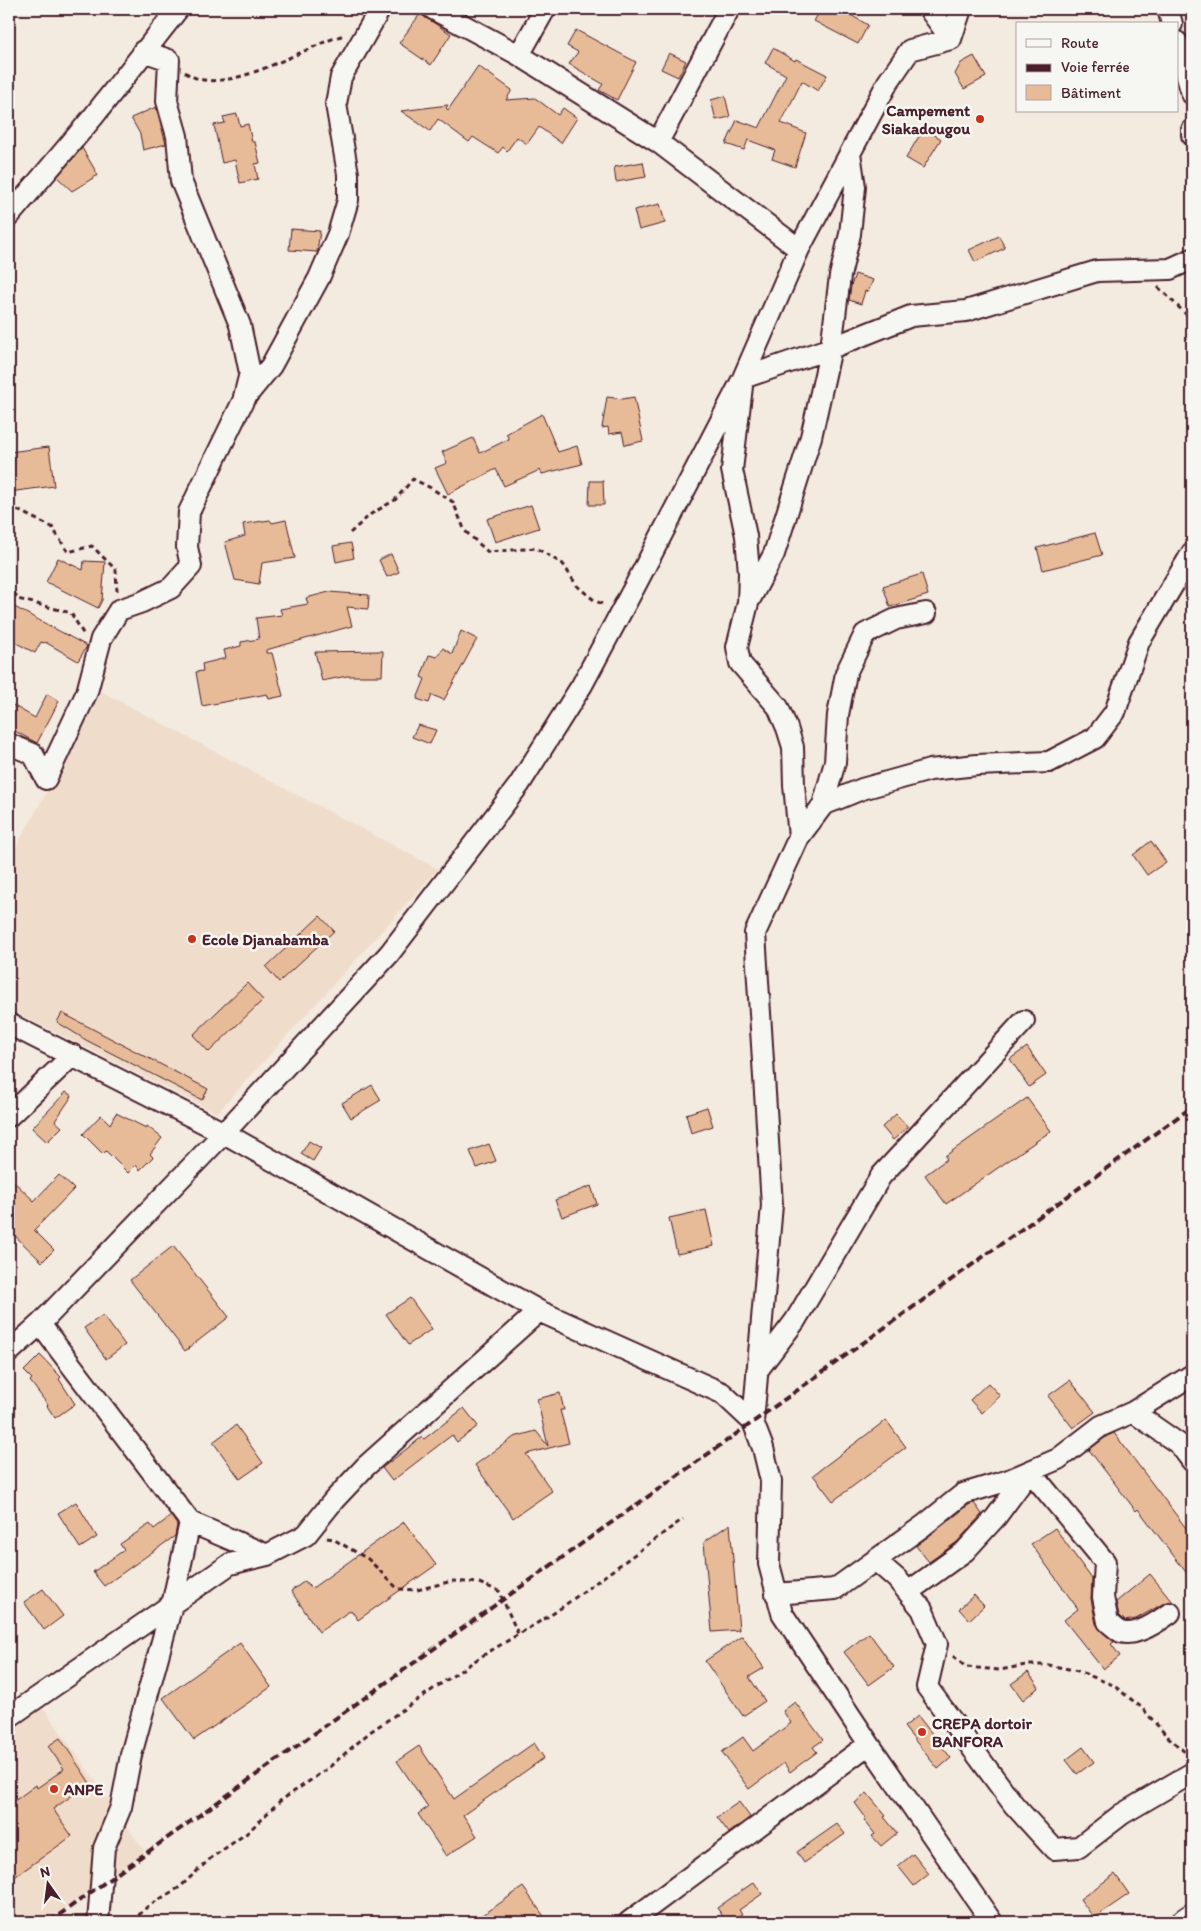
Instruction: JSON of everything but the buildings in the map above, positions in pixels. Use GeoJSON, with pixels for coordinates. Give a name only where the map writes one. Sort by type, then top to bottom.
{"type":"FeatureCollection","features":[{"type":"Feature","properties":{"kind":"highway"},"geometry":{"type":"LineString","coordinates":[[1186,1922],[1192,1918]]}},
{"type":"Feature","properties":{"kind":"street"},"geometry":{"type":"LineString","coordinates":[[9,216],[93,117],[143,51],[178,9]]}},
{"type":"Feature","properties":{"kind":"street"},"geometry":{"type":"LineString","coordinates":[[244,399],[271,366],[319,278],[338,234],[348,200],[348,174],[336,104],[341,77],[380,9]]}},
{"type":"Feature","properties":{"kind":"street"},"geometry":{"type":"LineString","coordinates":[[433,9],[519,55],[658,142],[798,249]]}},
{"type":"Feature","properties":{"kind":"street"},"geometry":{"type":"LineString","coordinates":[[519,55],[545,9]]}},
{"type":"Feature","properties":{"kind":"street"},"geometry":{"type":"LineString","coordinates":[[658,142],[729,9]]}},
{"type":"Feature","properties":{"kind":"street"},"geometry":{"type":"LineString","coordinates":[[929,9],[951,39]]}},
{"type":"Feature","properties":{"kind":"street"},"geometry":{"type":"LineString","coordinates":[[951,39],[961,9]]}},
{"type":"Feature","properties":{"kind":"street"},"geometry":{"type":"LineString","coordinates":[[1168,9],[1171,22]]}},
{"type":"Feature","properties":{"kind":"street"},"geometry":{"type":"LineString","coordinates":[[9,1352],[40,1324],[224,1133],[389,954],[519,785],[582,685],[620,613],[743,378],[798,249],[888,82],[910,50],[951,39]]}},
{"type":"Feature","properties":{"kind":"street"},"geometry":{"type":"LineString","coordinates":[[1178,45],[1192,94]]}},
{"type":"Feature","properties":{"kind":"street"},"geometry":{"type":"LineString","coordinates":[[9,744],[33,754],[46,780],[87,692],[101,639],[118,610],[142,602],[171,588],[191,566],[187,547],[189,512],[244,399],[250,374],[240,325],[181,181],[177,136],[167,101],[169,60],[143,51]]}},
{"type":"Feature","properties":{"kind":"street"},"geometry":{"type":"LineString","coordinates":[[1192,130],[1192,135]]}},
{"type":"Feature","properties":{"kind":"street"},"geometry":{"type":"LineString","coordinates":[[748,603],[774,554],[811,437],[831,348],[840,276],[850,234],[855,187],[850,153]]}},
{"type":"Feature","properties":{"kind":"street"},"geometry":{"type":"LineString","coordinates":[[743,378],[831,348],[911,316],[966,311],[1097,270],[1170,269],[1192,259]]}},
{"type":"Feature","properties":{"kind":"street"},"geometry":{"type":"LineString","coordinates":[[743,378],[732,470],[746,536],[749,573],[748,603],[738,647],[740,663],[778,707],[787,728],[793,747],[794,785],[799,837]]}},
{"type":"Feature","properties":{"kind":"street"},"geometry":{"type":"LineString","coordinates":[[823,805],[862,789],[930,770],[977,765],[1049,762],[1095,738],[1115,712],[1139,642],[1192,554]]}},
{"type":"Feature","properties":{"kind":"street"},"geometry":{"type":"LineString","coordinates":[[926,613],[896,618],[866,634],[846,673],[838,715],[835,762],[823,805],[799,837],[755,933],[772,1205],[753,1422],[763,1448],[771,1481],[769,1564],[782,1613],[869,1744],[992,1922]]}},
{"type":"Feature","properties":{"kind":"street"},"geometry":{"type":"LineString","coordinates":[[757,1371],[795,1321],[881,1176],[1024,1021]]}},
{"type":"Feature","properties":{"kind":"street"},"geometry":{"type":"LineString","coordinates":[[9,1024],[224,1133],[539,1310],[722,1393],[753,1422]]}},
{"type":"Feature","properties":{"kind":"street"},"geometry":{"type":"LineString","coordinates":[[9,1116],[73,1055]]}},
{"type":"Feature","properties":{"kind":"street"},"geometry":{"type":"LineString","coordinates":[[9,1718],[230,1564],[267,1556],[306,1535],[334,1500],[365,1467],[539,1310]]}},
{"type":"Feature","properties":{"kind":"street"},"geometry":{"type":"LineString","coordinates":[[40,1324],[190,1522],[267,1556]]}},
{"type":"Feature","properties":{"kind":"street"},"geometry":{"type":"LineString","coordinates":[[776,1594],[835,1589],[963,1494],[1009,1480],[1058,1459],[1101,1426],[1133,1412],[1192,1375]]}},
{"type":"Feature","properties":{"kind":"street"},"geometry":{"type":"LineString","coordinates":[[1133,1412],[1178,1444],[1192,1462]]}},
{"type":"Feature","properties":{"kind":"street"},"geometry":{"type":"LineString","coordinates":[[908,1592],[965,1551],[996,1517],[1030,1471]]}},
{"type":"Feature","properties":{"kind":"street"},"geometry":{"type":"LineString","coordinates":[[1030,1471],[1106,1562],[1103,1597],[1108,1622],[1120,1632],[1128,1632],[1144,1629],[1170,1613]]}},
{"type":"Feature","properties":{"kind":"street"},"geometry":{"type":"LineString","coordinates":[[98,1922],[104,1848],[121,1807],[131,1755],[172,1605],[190,1522]]}},
{"type":"Feature","properties":{"kind":"street"},"geometry":{"type":"LineString","coordinates":[[875,1560],[897,1579],[922,1609],[937,1644],[927,1687],[1014,1805],[1054,1849],[1079,1847],[1122,1814],[1192,1773]]}},
{"type":"Feature","properties":{"kind":"street"},"geometry":{"type":"LineString","coordinates":[[629,1922],[869,1744]]}},
{"type":"Feature","properties":{"kind":"path"},"geometry":{"type":"LineString","coordinates":[[169,60],[193,78],[208,82],[236,78],[271,66],[331,39],[358,31],[367,31]]}},
{"type":"Feature","properties":{"kind":"path"},"geometry":{"type":"LineString","coordinates":[[1136,270],[1156,285],[1192,320]]}},
{"type":"Feature","properties":{"kind":"path"},"geometry":{"type":"LineString","coordinates":[[350,533],[371,514],[395,500],[413,479],[453,502],[465,531],[488,552],[536,548],[564,564],[577,586],[594,600],[620,613]]}},
{"type":"Feature","properties":{"kind":"path"},"geometry":{"type":"LineString","coordinates":[[9,506],[52,527],[68,552],[92,546],[116,570],[118,610]]}},
{"type":"Feature","properties":{"kind":"path"},"geometry":{"type":"LineString","coordinates":[[9,585],[18,599],[71,613],[96,657]]}},
{"type":"Feature","properties":{"kind":"path"},"geometry":{"type":"LineString","coordinates":[[132,1922],[148,1906],[180,1887],[211,1858],[248,1833],[280,1801],[327,1769],[370,1732],[424,1694],[554,1613],[683,1520]]}},
{"type":"Feature","properties":{"kind":"path"},"geometry":{"type":"LineString","coordinates":[[306,1535],[333,1540],[368,1559],[398,1589],[416,1590],[452,1581],[479,1583],[499,1591],[518,1634]]}},
{"type":"Feature","properties":{"kind":"path"},"geometry":{"type":"LineString","coordinates":[[946,1650],[966,1667],[1000,1670],[1026,1665],[1048,1665],[1078,1671],[1113,1685],[1141,1707],[1166,1735],[1192,1759]]}},
{"type":"Feature","properties":{"kind":"shaded area","name":"Ecole Djanabamba"},"geometry":{"type":"Polygon","coordinates":[[[102,692],[438,869],[217,1113],[9,1009],[9,860],[102,692]]]}},
{"type":"Feature","properties":{"kind":"shaded area","name":"ANPE"},"geometry":{"type":"Polygon","coordinates":[[[40,1703],[145,1852],[44,1922],[9,1922],[9,1725],[40,1703]]]}},
{"type":"Feature","properties":{"kind":"railway"},"geometry":{"type":"LineString","coordinates":[[49,1922],[753,1422],[1192,1107]]}},
{"type":"Feature","properties":{"kind":"place","name":"Campement Siakadougou"},"geometry":{"type":"Point","coordinates":[980,119]}},
{"type":"Feature","properties":{"kind":"place","name":"Ecole Djanabamba"},"geometry":{"type":"Point","coordinates":[192,939]}},
{"type":"Feature","properties":{"kind":"place","name":"CREPA dortoir BANFORA"},"geometry":{"type":"Point","coordinates":[922,1732]}},
{"type":"Feature","properties":{"kind":"place","name":"ANPE"},"geometry":{"type":"Point","coordinates":[54,1789]}}]}
